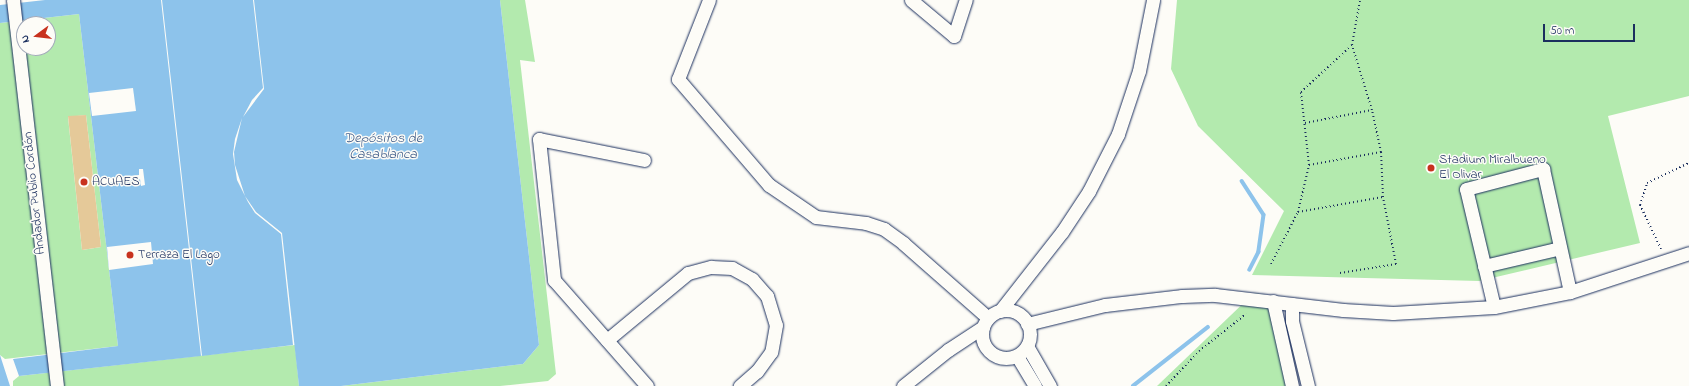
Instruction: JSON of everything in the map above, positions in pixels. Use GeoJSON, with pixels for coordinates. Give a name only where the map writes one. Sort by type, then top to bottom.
{"type":"FeatureCollection","features":[{"type":"Feature","properties":{"kind":"street","name":"Andador Publio Cordón"},"geometry":{"type":"LineString","coordinates":[[13,0],[56,382]]}},
{"type":"Feature","properties":{"kind":"street"},"geometry":{"type":"LineString","coordinates":[[709,0],[678,79],[769,185],[816,217],[866,223],[884,229],[903,243],[986,322]]}},
{"type":"Feature","properties":{"kind":"street"},"geometry":{"type":"LineString","coordinates":[[911,0],[954,36],[966,0]]}},
{"type":"Feature","properties":{"kind":"street"},"geometry":{"type":"LineString","coordinates":[[903,386],[1000,311],[1062,232],[1089,191],[1118,134],[1139,71],[1153,0]]}},
{"type":"Feature","properties":{"kind":"street"},"geometry":{"type":"LineString","coordinates":[[644,160],[539,139],[554,280],[647,386]]}},
{"type":"Feature","properties":{"kind":"street"},"geometry":{"type":"LineString","coordinates":[[1494,307],[1466,189],[1543,170],[1570,292]]}},
{"type":"Feature","properties":{"kind":"street"},"geometry":{"type":"LineString","coordinates":[[1028,324],[1105,304],[1215,295],[1392,313],[1494,307],[1570,292],[1689,253]]}},
{"type":"Feature","properties":{"kind":"street"},"geometry":{"type":"LineString","coordinates":[[1486,272],[1561,254]]}},
{"type":"Feature","properties":{"kind":"street"},"geometry":{"type":"LineString","coordinates":[[607,340],[688,273],[711,266],[732,268],[752,279],[766,296],[776,325],[771,352],[757,371],[740,386]]}},
{"type":"Feature","properties":{"kind":"street"},"geometry":{"type":"LineString","coordinates":[[1014,292],[1015,312]]}},
{"type":"Feature","properties":{"kind":"street"},"geometry":{"type":"LineString","coordinates":[[1273,300],[1292,386]]}},
{"type":"Feature","properties":{"kind":"street"},"geometry":{"type":"LineString","coordinates":[[1292,304],[1292,321],[1308,386]]}},
{"type":"Feature","properties":{"kind":"street"},"geometry":{"type":"LineString","coordinates":[[984,344],[998,357],[1017,356],[1027,346],[1029,339],[1028,324],[1015,312],[1000,311]]}},
{"type":"Feature","properties":{"kind":"street"},"geometry":{"type":"LineString","coordinates":[[984,344],[986,322]]}},
{"type":"Feature","properties":{"kind":"street"},"geometry":{"type":"LineString","coordinates":[[948,350],[984,344]]}},
{"type":"Feature","properties":{"kind":"street"},"geometry":{"type":"LineString","coordinates":[[1027,346],[1050,386]]}},
{"type":"Feature","properties":{"kind":"street"},"geometry":{"type":"LineString","coordinates":[[1017,356],[1035,386]]}},
{"type":"Feature","properties":{"kind":"path"},"geometry":{"type":"LineString","coordinates":[[1340,273],[1396,264],[1383,197],[1381,152],[1372,110],[1352,45],[1360,0]]}},
{"type":"Feature","properties":{"kind":"path"},"geometry":{"type":"LineString","coordinates":[[1271,264],[1298,212],[1310,164],[1301,92],[1352,45]]}},
{"type":"Feature","properties":{"kind":"path"},"geometry":{"type":"LineString","coordinates":[[1305,123],[1372,110]]}},
{"type":"Feature","properties":{"kind":"path"},"geometry":{"type":"LineString","coordinates":[[1310,164],[1381,152]]}},
{"type":"Feature","properties":{"kind":"path"},"geometry":{"type":"LineString","coordinates":[[1664,261],[1661,248],[1640,205],[1647,183],[1689,163]]}},
{"type":"Feature","properties":{"kind":"path"},"geometry":{"type":"LineString","coordinates":[[1298,212],[1383,197]]}},
{"type":"Feature","properties":{"kind":"path"},"geometry":{"type":"LineString","coordinates":[[1166,386],[1199,351],[1246,314]]}},
{"type":"Feature","properties":{"kind":"green space"},"geometry":{"type":"Polygon","coordinates":[[[500,0],[525,0],[535,62],[520,60],[556,374],[548,381],[500,386],[341,386],[523,364],[539,345],[500,0]]]}},
{"type":"Feature","properties":{"kind":"green space","name":"Stadium Miralbueno El Olivar"},"geometry":{"type":"Polygon","coordinates":[[[1177,0],[1689,0],[1689,96],[1608,116],[1640,243],[1479,281],[1252,275],[1284,211],[1198,126],[1171,69],[1177,0]]]}},
{"type":"Feature","properties":{"kind":"green space"},"geometry":{"type":"Polygon","coordinates":[[[79,14],[118,346],[5,359],[0,355],[0,23],[16,21],[16,56],[56,56],[56,17],[79,14]],[[86,115],[68,117],[82,250],[101,247],[86,115]]]}},
{"type":"Feature","properties":{"kind":"green space"},"geometry":{"type":"Polygon","coordinates":[[[1254,293],[1272,296],[1291,386],[1157,386],[1254,293]]]}},
{"type":"Feature","properties":{"kind":"green space"},"geometry":{"type":"Polygon","coordinates":[[[295,345],[299,386],[13,386],[13,381],[19,376],[295,345]]]}},
{"type":"Feature","properties":{"kind":"water"},"geometry":{"type":"Polygon","coordinates":[[[45,0],[161,0],[201,356],[19,376],[13,359],[118,346],[79,14],[56,17],[16,16],[16,21],[0,23],[0,5],[45,0]]]}},
{"type":"Feature","properties":{"kind":"water","name":"Depósitos de Casablanca"},"geometry":{"type":"Polygon","coordinates":[[[162,0],[253,0],[263,88],[252,100],[243,117],[264,89],[254,0],[500,0],[539,345],[523,364],[341,386],[299,386],[282,233],[256,212],[245,196],[255,213],[281,234],[293,345],[202,356],[162,0]],[[242,118],[235,139],[233,154],[237,180],[245,196],[235,165],[234,152],[242,118]]]}},
{"type":"Feature","properties":{"kind":"water"},"geometry":{"type":"Polygon","coordinates":[[[0,355],[10,386],[0,386],[0,355]]]}},
{"type":"Feature","properties":{"kind":"pier"},"geometry":{"type":"Polygon","coordinates":[[[133,88],[136,111],[92,116],[89,93],[133,88]]]}},
{"type":"Feature","properties":{"kind":"pier"},"geometry":{"type":"Polygon","coordinates":[[[139,169],[143,169],[145,185],[141,186],[140,179],[100,184],[99,179],[139,175],[139,169]]]}},
{"type":"Feature","properties":{"kind":"pier","name":"Terraza El Lago"},"geometry":{"type":"Polygon","coordinates":[[[151,242],[153,264],[109,270],[107,247],[151,242]]]}},
{"type":"Feature","properties":{"kind":"building","name":"ACUAES"},"geometry":{"type":"Polygon","coordinates":[[[86,115],[101,247],[82,250],[68,116],[86,115]]]}},
{"type":"Feature","properties":{"kind":"waterway"},"geometry":{"type":"LineString","coordinates":[[1242,181],[1264,215],[1259,252],[1250,270]]}},
{"type":"Feature","properties":{"kind":"waterway"},"geometry":{"type":"LineString","coordinates":[[1133,386],[1208,327]]}},
{"type":"Feature","properties":{"kind":"place","name":"Stadium Miralbueno El Olivar"},"geometry":{"type":"Point","coordinates":[1431,168]}},
{"type":"Feature","properties":{"kind":"place","name":"ACUAES"},"geometry":{"type":"Point","coordinates":[84,182]}},
{"type":"Feature","properties":{"kind":"place","name":"Terraza El Lago"},"geometry":{"type":"Point","coordinates":[130,255]}}]}
